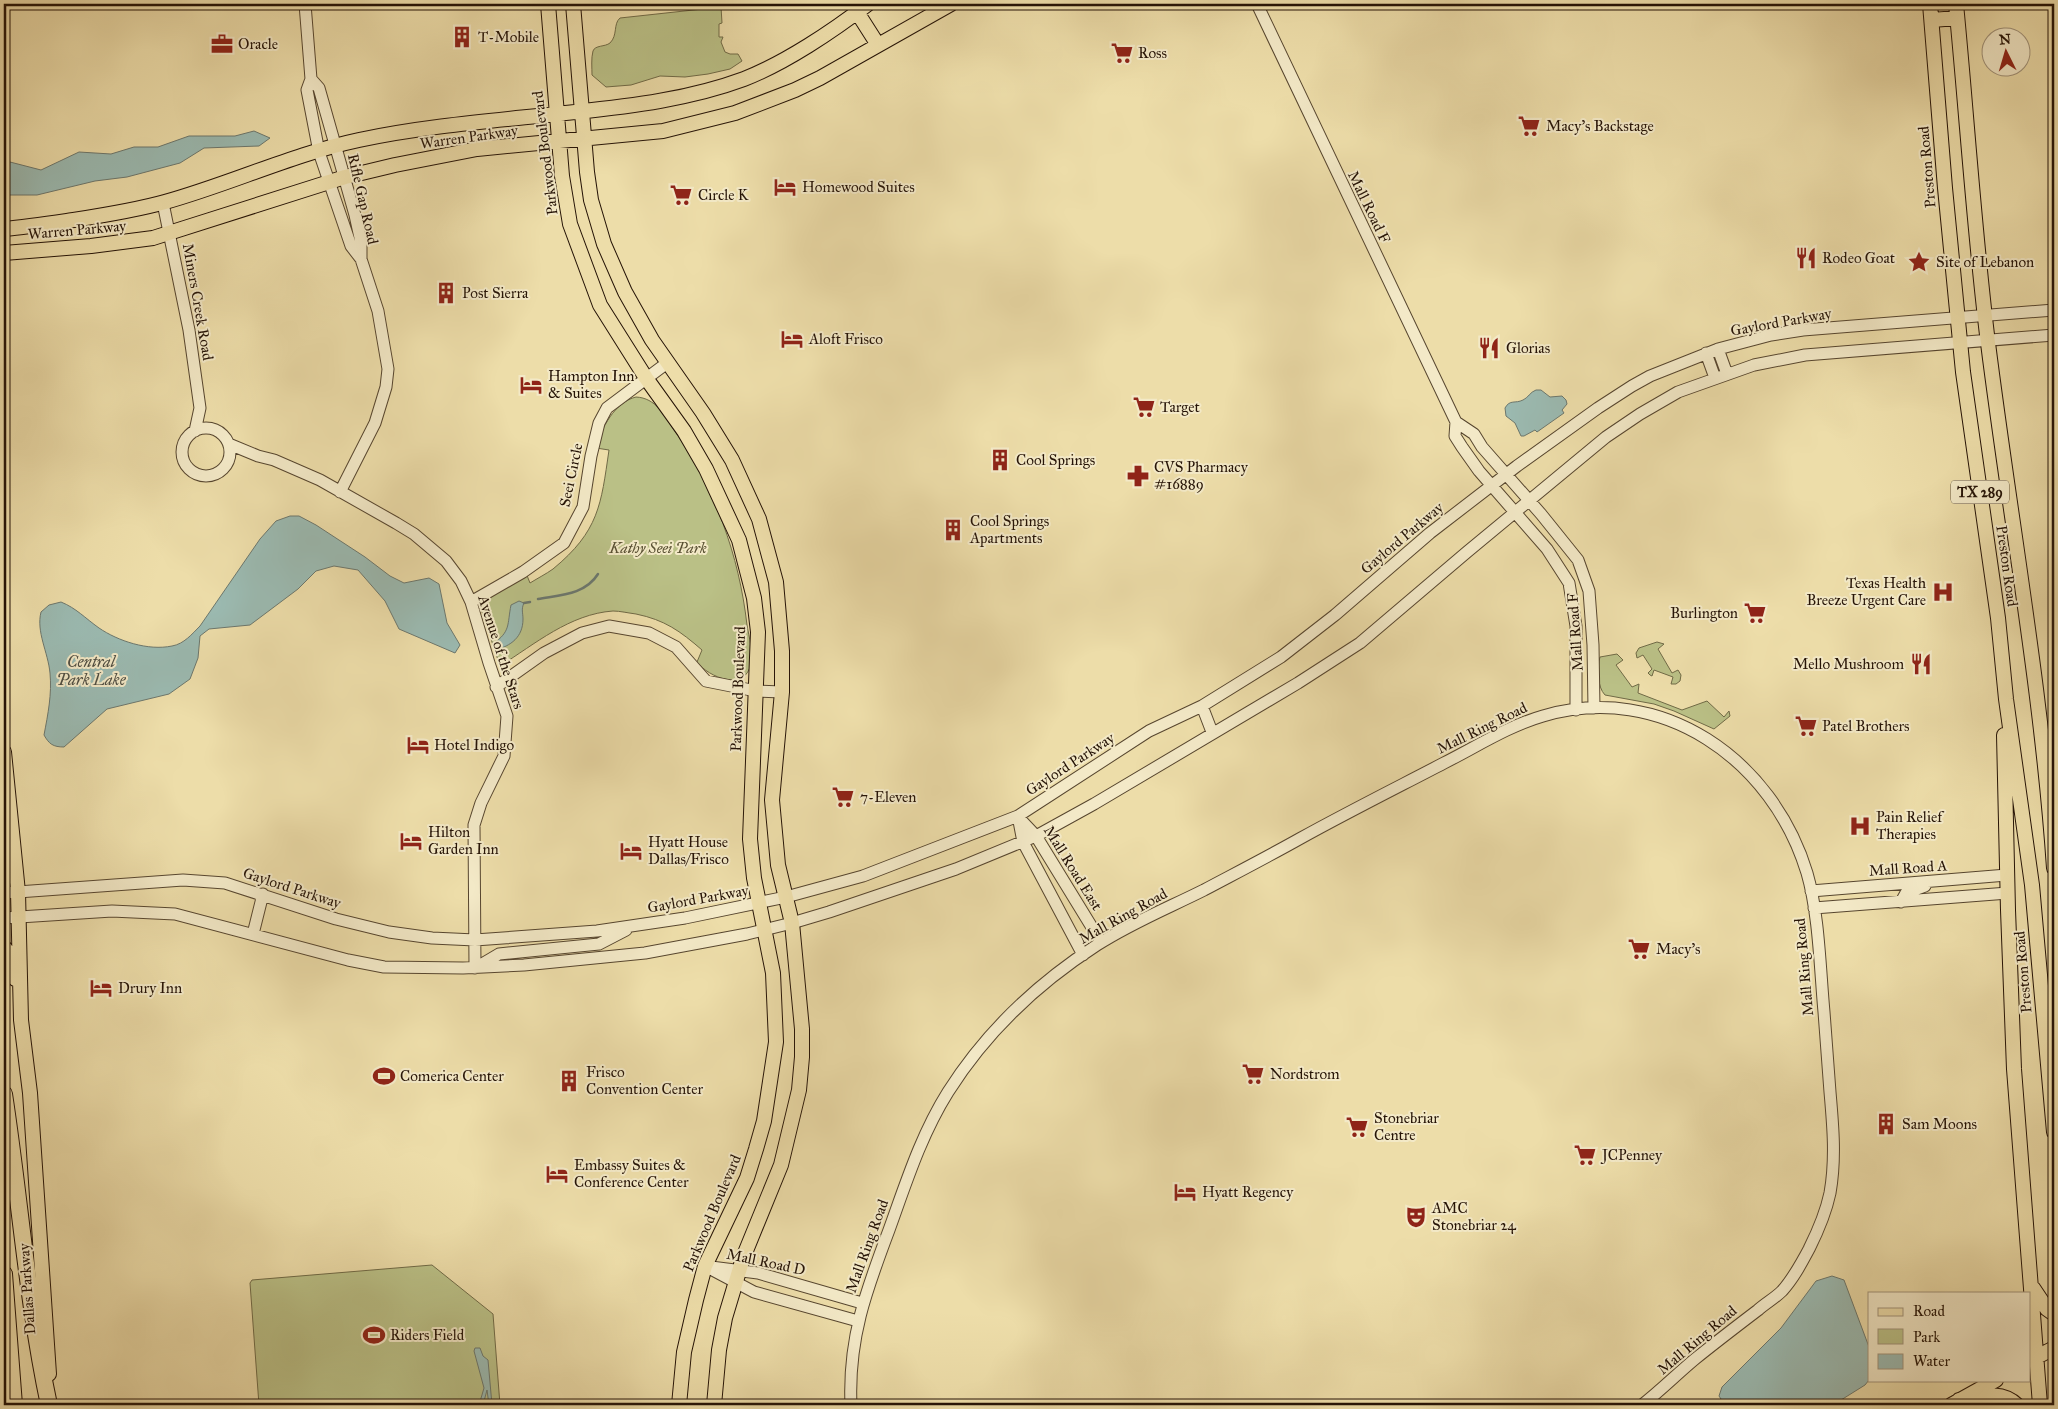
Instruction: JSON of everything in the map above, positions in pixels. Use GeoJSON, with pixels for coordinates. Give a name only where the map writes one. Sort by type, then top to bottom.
{"type":"FeatureCollection","features":[{"type":"Feature","properties":{"kind":"highway"},"geometry":{"type":"LineString","coordinates":[[4,1094],[31,1311],[50,1405]]}},
{"type":"Feature","properties":{"kind":"highway"},"geometry":{"type":"LineString","coordinates":[[4,1274],[14,1405]]}},
{"type":"Feature","properties":{"kind":"main road","name":"Parkwood Boulevard"},"geometry":{"type":"LineString","coordinates":[[548,4],[558,142],[566,210],[600,305],[646,378],[684,431],[706,469],[738,540],[754,598],[756,615],[758,641],[750,839],[759,904],[773,973],[776,1042],[764,1121],[747,1178],[705,1266],[684,1352],[679,1405]]}},
{"type":"Feature","properties":{"kind":"main road"},"geometry":{"type":"LineString","coordinates":[[573,4],[583,139],[591,200],[604,244],[625,292],[652,340],[718,436],[747,491],[759,520],[776,582],[782,650],[782,692],[772,800],[778,864],[792,924],[802,1029],[799,1090],[781,1165],[738,1276],[719,1350],[714,1405]]}},
{"type":"Feature","properties":{"kind":"main road","name":"Warren Parkway"},"geometry":{"type":"LineString","coordinates":[[4,253],[131,241],[170,234],[330,182],[395,165],[477,149],[664,130],[735,113],[795,90],[820,78],[951,4]]}},
{"type":"Feature","properties":{"kind":"main road","name":"Preston Road"},"geometry":{"type":"LineString","coordinates":[[1930,4],[1960,343],[2032,884],[2054,1132]]}},
{"type":"Feature","properties":{"kind":"main road","name":"Warren Parkway"},"geometry":{"type":"LineString","coordinates":[[4,229],[107,215],[163,203],[335,146],[412,130],[581,112],[671,100],[744,79],[797,52],[862,8]]}},
{"type":"Feature","properties":{"kind":"main road"},"geometry":{"type":"LineString","coordinates":[[862,8],[878,45]]}},
{"type":"Feature","properties":{"kind":"main road"},"geometry":{"type":"LineString","coordinates":[[1932,20],[1957,11]]}},
{"type":"Feature","properties":{"kind":"main road","name":"Preston Road"},"geometry":{"type":"LineString","coordinates":[[1957,11],[1970,172],[1985,315],[2036,688],[2049,798],[2054,868]]}},
{"type":"Feature","properties":{"kind":"main road"},"geometry":{"type":"LineString","coordinates":[[2036,688],[2054,778]]}},
{"type":"Feature","properties":{"kind":"main road"},"geometry":{"type":"LineString","coordinates":[[2006,699],[2004,736],[2007,875],[2014,1069],[2032,1288],[2033,1359],[2040,1405]]}},
{"type":"Feature","properties":{"kind":"main road","name":"Dallas Parkway"},"geometry":{"type":"LineString","coordinates":[[4,752],[11,829],[11,892],[18,917],[21,1020],[30,1092],[50,1405]]}},
{"type":"Feature","properties":{"kind":"main road"},"geometry":{"type":"LineString","coordinates":[[4,860],[11,829]]}},
{"type":"Feature","properties":{"kind":"main road"},"geometry":{"type":"LineString","coordinates":[[4,947],[14,974],[21,1020]]}},
{"type":"Feature","properties":{"kind":"main road"},"geometry":{"type":"LineString","coordinates":[[2032,1288],[2047,1309],[2054,1314]]}},
{"type":"Feature","properties":{"kind":"main road"},"geometry":{"type":"LineString","coordinates":[[2033,1359],[2054,1348]]}},
{"type":"Feature","properties":{"kind":"main road"},"geometry":{"type":"LineString","coordinates":[[1955,1403],[1981,1382]]}},
{"type":"Feature","properties":{"kind":"main road"},"geometry":{"type":"LineString","coordinates":[[1955,1403],[1992,1382]]}},
{"type":"Feature","properties":{"kind":"main road"},"geometry":{"type":"LineString","coordinates":[[1955,1403],[1993,1394],[2008,1398],[2017,1405]]}},
{"type":"Feature","properties":{"kind":"street","name":"Rifle Gap Road"},"geometry":{"type":"LineString","coordinates":[[305,4],[311,79],[307,90],[319,152],[351,246],[361,259]]}},
{"type":"Feature","properties":{"kind":"street","name":"Mall Road F"},"geometry":{"type":"LineString","coordinates":[[1257,4],[1456,422],[1455,436],[1492,485],[1547,549],[1569,583],[1576,626],[1576,710]]}},
{"type":"Feature","properties":{"kind":"street","name":"Rifle Gap Road"},"geometry":{"type":"LineString","coordinates":[[311,79],[320,88],[345,178],[361,242],[361,259],[378,311],[388,369],[386,387],[375,422],[340,492]]}},
{"type":"Feature","properties":{"kind":"street","name":"Miners Creek Road"},"geometry":{"type":"LineString","coordinates":[[163,203],[189,330],[200,408],[211,429]]}},
{"type":"Feature","properties":{"kind":"street","name":"Gaylord Parkway"},"geometry":{"type":"LineString","coordinates":[[11,892],[182,880],[225,883],[336,918],[389,932],[432,938],[475,940],[579,933],[634,926],[786,898],[863,876],[1018,816],[1149,731],[1202,706],[1281,657],[1335,615],[1430,533],[1506,474],[1598,408],[1650,376],[1718,349],[1803,330],[2054,310]]}},
{"type":"Feature","properties":{"kind":"street"},"geometry":{"type":"LineString","coordinates":[[4,918],[112,911],[175,914],[348,960],[384,967],[475,968],[524,966],[645,954],[792,924],[956,869],[1023,842],[1130,783],[1360,643],[1606,437],[1678,392],[1754,365],[1805,355],[2054,335]]}},
{"type":"Feature","properties":{"kind":"street"},"geometry":{"type":"LineString","coordinates":[[1718,349],[1727,374]]}},
{"type":"Feature","properties":{"kind":"street"},"geometry":{"type":"LineString","coordinates":[[1706,353],[1715,378]]}},
{"type":"Feature","properties":{"kind":"street","name":"Seei Circle"},"geometry":{"type":"LineString","coordinates":[[471,602],[523,572],[564,543],[583,507],[590,456],[599,423],[608,408],[667,362]]}},
{"type":"Feature","properties":{"kind":"street","name":"Miners Creek Road"},"geometry":{"type":"LineString","coordinates":[[195,431],[200,408]]}},
{"type":"Feature","properties":{"kind":"street","name":"Mall Road F"},"geometry":{"type":"LineString","coordinates":[[1456,422],[1474,434],[1482,447],[1578,560],[1589,591],[1593,645],[1594,708]]}},
{"type":"Feature","properties":{"kind":"street"},"geometry":{"type":"LineString","coordinates":[[211,429],[225,437],[229,444],[228,461],[225,467],[213,475],[206,476],[193,472],[184,461],[183,448],[189,435],[195,431],[211,429]]}},
{"type":"Feature","properties":{"kind":"street","name":"Avenue of the Stars"},"geometry":{"type":"LineString","coordinates":[[229,444],[258,456],[274,460],[320,480],[414,534],[446,561],[461,581],[471,602],[488,664],[507,716],[504,756],[481,803],[474,825],[475,968]]}},
{"type":"Feature","properties":{"kind":"street","name":"Avenue of the Stars"},"geometry":{"type":"LineString","coordinates":[[228,461],[258,456]]}},
{"type":"Feature","properties":{"kind":"street"},"geometry":{"type":"LineString","coordinates":[[496,687],[544,653],[582,633],[610,626],[649,633],[676,646],[706,681],[756,691],[782,692]]}},
{"type":"Feature","properties":{"kind":"street"},"geometry":{"type":"LineString","coordinates":[[1576,646],[1593,645]]}},
{"type":"Feature","properties":{"kind":"street"},"geometry":{"type":"LineString","coordinates":[[1202,706],[1212,732]]}},
{"type":"Feature","properties":{"kind":"street","name":"Mall Ring Road"},"geometry":{"type":"LineString","coordinates":[[851,1405],[850,1380],[862,1303],[913,1163],[949,1091],[1001,1023],[1043,984],[1101,942],[1497,735],[1549,714],[1594,708],[1626,710],[1674,723],[1711,742],[1738,762],[1762,786],[1779,811],[1801,857],[1814,908],[1834,1152],[1830,1194],[1823,1218],[1798,1270],[1780,1292],[1642,1405]]}},
{"type":"Feature","properties":{"kind":"street","name":"Mall Road East"},"geometry":{"type":"LineString","coordinates":[[1018,816],[1036,836],[1101,942]]}},
{"type":"Feature","properties":{"kind":"street","name":"Mall Road East"},"geometry":{"type":"LineString","coordinates":[[1018,816],[1023,842],[1083,954]]}},
{"type":"Feature","properties":{"kind":"street","name":"Mall Road A"},"geometry":{"type":"LineString","coordinates":[[1811,891],[2007,875]]}},
{"type":"Feature","properties":{"kind":"street"},"geometry":{"type":"LineString","coordinates":[[1901,902],[1906,892],[1940,880]]}},
{"type":"Feature","properties":{"kind":"street"},"geometry":{"type":"LineString","coordinates":[[1814,908],[2008,893]]}},
{"type":"Feature","properties":{"kind":"street"},"geometry":{"type":"LineString","coordinates":[[253,934],[263,894]]}},
{"type":"Feature","properties":{"kind":"street"},"geometry":{"type":"LineString","coordinates":[[475,968],[498,954],[599,944],[634,926]]}},
{"type":"Feature","properties":{"kind":"street","name":"Mall Road D"},"geometry":{"type":"LineString","coordinates":[[705,1266],[738,1276],[800,1285],[862,1303]]}},
{"type":"Feature","properties":{"kind":"street","name":"Mall Road D"},"geometry":{"type":"LineString","coordinates":[[738,1276],[754,1292],[858,1321]]}},
{"type":"Feature","properties":{"kind":"green space"},"geometry":{"type":"Polygon","coordinates":[[[721,7],[722,23],[719,24],[719,37],[723,37],[721,42],[725,52],[738,54],[742,61],[730,69],[685,77],[660,76],[631,85],[606,87],[592,75],[593,51],[610,43],[620,18],[721,7]]]}},
{"type":"Feature","properties":{"kind":"green space","name":"Kathy Seei Park"},"geometry":{"type":"Polygon","coordinates":[[[636,397],[649,400],[659,408],[667,419],[702,476],[723,523],[738,573],[743,599],[752,654],[748,672],[742,678],[735,680],[718,677],[709,673],[697,662],[702,650],[672,627],[646,616],[613,611],[597,613],[568,624],[500,666],[481,609],[482,603],[526,573],[530,583],[548,573],[580,542],[589,529],[600,502],[609,450],[596,448],[601,432],[615,410],[628,400],[636,397]]]}},
{"type":"Feature","properties":{"kind":"green space"},"geometry":{"type":"Polygon","coordinates":[[[1657,642],[1664,644],[1658,649],[1672,673],[1678,670],[1681,675],[1680,681],[1676,684],[1671,684],[1673,677],[1654,670],[1652,676],[1650,675],[1648,673],[1652,669],[1643,655],[1637,658],[1636,653],[1639,648],[1657,642]]]}},
{"type":"Feature","properties":{"kind":"green space"},"geometry":{"type":"Polygon","coordinates":[[[1617,654],[1623,660],[1616,665],[1632,687],[1639,684],[1638,693],[1682,710],[1707,701],[1724,717],[1729,711],[1730,716],[1714,729],[1654,704],[1605,695],[1600,687],[1598,677],[1600,657],[1617,654]]]}},
{"type":"Feature","properties":{"kind":"green space","name":"Riders Field"},"geometry":{"type":"Polygon","coordinates":[[[432,1265],[493,1314],[500,1405],[259,1405],[250,1283],[252,1280],[432,1265]]]}},
{"type":"Feature","properties":{"kind":"water"},"geometry":{"type":"Polygon","coordinates":[[[254,131],[270,138],[259,146],[204,148],[180,163],[127,177],[95,181],[37,195],[4,195],[4,162],[41,170],[79,152],[111,154],[134,147],[158,147],[189,136],[235,136],[254,131]]]}},
{"type":"Feature","properties":{"kind":"water"},"geometry":{"type":"Polygon","coordinates":[[[1536,390],[1541,390],[1550,397],[1562,396],[1567,404],[1562,410],[1564,413],[1537,432],[1535,430],[1521,436],[1515,423],[1506,416],[1505,408],[1511,403],[1525,399],[1536,390]]]}},
{"type":"Feature","properties":{"kind":"water","name":"Central Park Lake"},"geometry":{"type":"Polygon","coordinates":[[[290,516],[299,516],[316,525],[390,576],[404,583],[429,578],[439,584],[447,623],[460,645],[455,653],[399,629],[385,601],[358,570],[334,566],[316,571],[298,589],[250,625],[209,629],[200,636],[198,658],[190,679],[169,694],[107,709],[64,747],[54,746],[50,743],[44,735],[49,704],[50,681],[49,665],[41,635],[41,612],[49,605],[61,602],[76,610],[107,633],[124,641],[153,647],[176,645],[188,638],[200,626],[260,539],[276,521],[290,516]]]}},
{"type":"Feature","properties":{"kind":"water"},"geometry":{"type":"Polygon","coordinates":[[[519,601],[524,603],[521,631],[511,643],[495,650],[493,644],[506,631],[511,605],[519,601]]]}},
{"type":"Feature","properties":{"kind":"water"},"geometry":{"type":"Polygon","coordinates":[[[1832,1276],[1844,1280],[1868,1344],[1868,1381],[1833,1405],[1725,1405],[1719,1396],[1722,1387],[1781,1328],[1816,1281],[1832,1276]]]}},
{"type":"Feature","properties":{"kind":"water"},"geometry":{"type":"Polygon","coordinates":[[[475,1348],[480,1348],[483,1356],[488,1360],[492,1405],[489,1405],[487,1390],[483,1405],[479,1405],[484,1388],[474,1351],[475,1348]]]}},
{"type":"Feature","properties":{"kind":"waterway"},"geometry":{"type":"LineString","coordinates":[[538,599],[579,590],[593,581],[598,574]]}},
{"type":"Feature","properties":{"kind":"waterway"},"geometry":{"type":"LineString","coordinates":[[524,603],[530,602]]}},
{"type":"Feature","properties":{"kind":"place","name":"T-Mobile"},"geometry":{"type":"Point","coordinates":[462,37]}},
{"type":"Feature","properties":{"kind":"place","name":"Oracle"},"geometry":{"type":"Point","coordinates":[222,44]}},
{"type":"Feature","properties":{"kind":"place","name":"Ross"},"geometry":{"type":"Point","coordinates":[1122,53]}},
{"type":"Feature","properties":{"kind":"place","name":"Macy's Backstage"},"geometry":{"type":"Point","coordinates":[1529,126]}},
{"type":"Feature","properties":{"kind":"place","name":"Homewood Suites"},"geometry":{"type":"Point","coordinates":[785,187]}},
{"type":"Feature","properties":{"kind":"place","name":"Circle K"},"geometry":{"type":"Point","coordinates":[681,195]}},
{"type":"Feature","properties":{"kind":"place","name":"Rodeo Goat"},"geometry":{"type":"Point","coordinates":[1806,258]}},
{"type":"Feature","properties":{"kind":"place","name":"Site of Lebanon"},"geometry":{"type":"Point","coordinates":[1919,262]}},
{"type":"Feature","properties":{"kind":"place","name":"Post Sierra"},"geometry":{"type":"Point","coordinates":[446,293]}},
{"type":"Feature","properties":{"kind":"place","name":"Aloft Frisco"},"geometry":{"type":"Point","coordinates":[792,339]}},
{"type":"Feature","properties":{"kind":"place","name":"Glorias"},"geometry":{"type":"Point","coordinates":[1489,348]}},
{"type":"Feature","properties":{"kind":"place","name":"Hampton Inn & Suites"},"geometry":{"type":"Point","coordinates":[531,385]}},
{"type":"Feature","properties":{"kind":"place","name":"Target"},"geometry":{"type":"Point","coordinates":[1144,407]}},
{"type":"Feature","properties":{"kind":"place","name":"Cool Springs"},"geometry":{"type":"Point","coordinates":[1000,460]}},
{"type":"Feature","properties":{"kind":"place","name":"CVS Pharmacy #16889"},"geometry":{"type":"Point","coordinates":[1138,476]}},
{"type":"Feature","properties":{"kind":"place","name":"Cool Springs Apartments"},"geometry":{"type":"Point","coordinates":[953,530]}},
{"type":"Feature","properties":{"kind":"place","name":"Texas Health Breeze Urgent Care"},"geometry":{"type":"Point","coordinates":[1943,592]}},
{"type":"Feature","properties":{"kind":"place","name":"Burlington"},"geometry":{"type":"Point","coordinates":[1755,613]}},
{"type":"Feature","properties":{"kind":"place","name":"Mello Mushroom"},"geometry":{"type":"Point","coordinates":[1921,664]}},
{"type":"Feature","properties":{"kind":"place","name":"Patel Brothers"},"geometry":{"type":"Point","coordinates":[1806,726]}},
{"type":"Feature","properties":{"kind":"place","name":"Hotel Indigo"},"geometry":{"type":"Point","coordinates":[418,745]}},
{"type":"Feature","properties":{"kind":"place","name":"7-Eleven"},"geometry":{"type":"Point","coordinates":[843,797]}},
{"type":"Feature","properties":{"kind":"place","name":"Pain Relief Therapies"},"geometry":{"type":"Point","coordinates":[1860,826]}},
{"type":"Feature","properties":{"kind":"place","name":"Hilton Garden Inn"},"geometry":{"type":"Point","coordinates":[411,841]}},
{"type":"Feature","properties":{"kind":"place","name":"Hyatt House Dallas/Frisco"},"geometry":{"type":"Point","coordinates":[631,851]}},
{"type":"Feature","properties":{"kind":"place","name":"Macy's"},"geometry":{"type":"Point","coordinates":[1639,949]}},
{"type":"Feature","properties":{"kind":"place","name":"Drury Inn"},"geometry":{"type":"Point","coordinates":[101,988]}},
{"type":"Feature","properties":{"kind":"place","name":"Nordstrom"},"geometry":{"type":"Point","coordinates":[1253,1074]}},
{"type":"Feature","properties":{"kind":"place","name":"Comerica Center"},"geometry":{"type":"Point","coordinates":[384,1076]}},
{"type":"Feature","properties":{"kind":"place","name":"Frisco Convention Center"},"geometry":{"type":"Point","coordinates":[569,1081]}},
{"type":"Feature","properties":{"kind":"place","name":"Sam Moons"},"geometry":{"type":"Point","coordinates":[1886,1124]}},
{"type":"Feature","properties":{"kind":"place","name":"Stonebriar Centre"},"geometry":{"type":"Point","coordinates":[1357,1127]}},
{"type":"Feature","properties":{"kind":"place","name":"JCPenney"},"geometry":{"type":"Point","coordinates":[1585,1155]}},
{"type":"Feature","properties":{"kind":"place","name":"Embassy Suites & Conference Center"},"geometry":{"type":"Point","coordinates":[557,1174]}},
{"type":"Feature","properties":{"kind":"place","name":"Hyatt Regency"},"geometry":{"type":"Point","coordinates":[1185,1192]}},
{"type":"Feature","properties":{"kind":"place","name":"AMC Stonebriar 24"},"geometry":{"type":"Point","coordinates":[1416,1217]}},
{"type":"Feature","properties":{"kind":"place","name":"Riders Field"},"geometry":{"type":"Point","coordinates":[374,1335]}}]}
